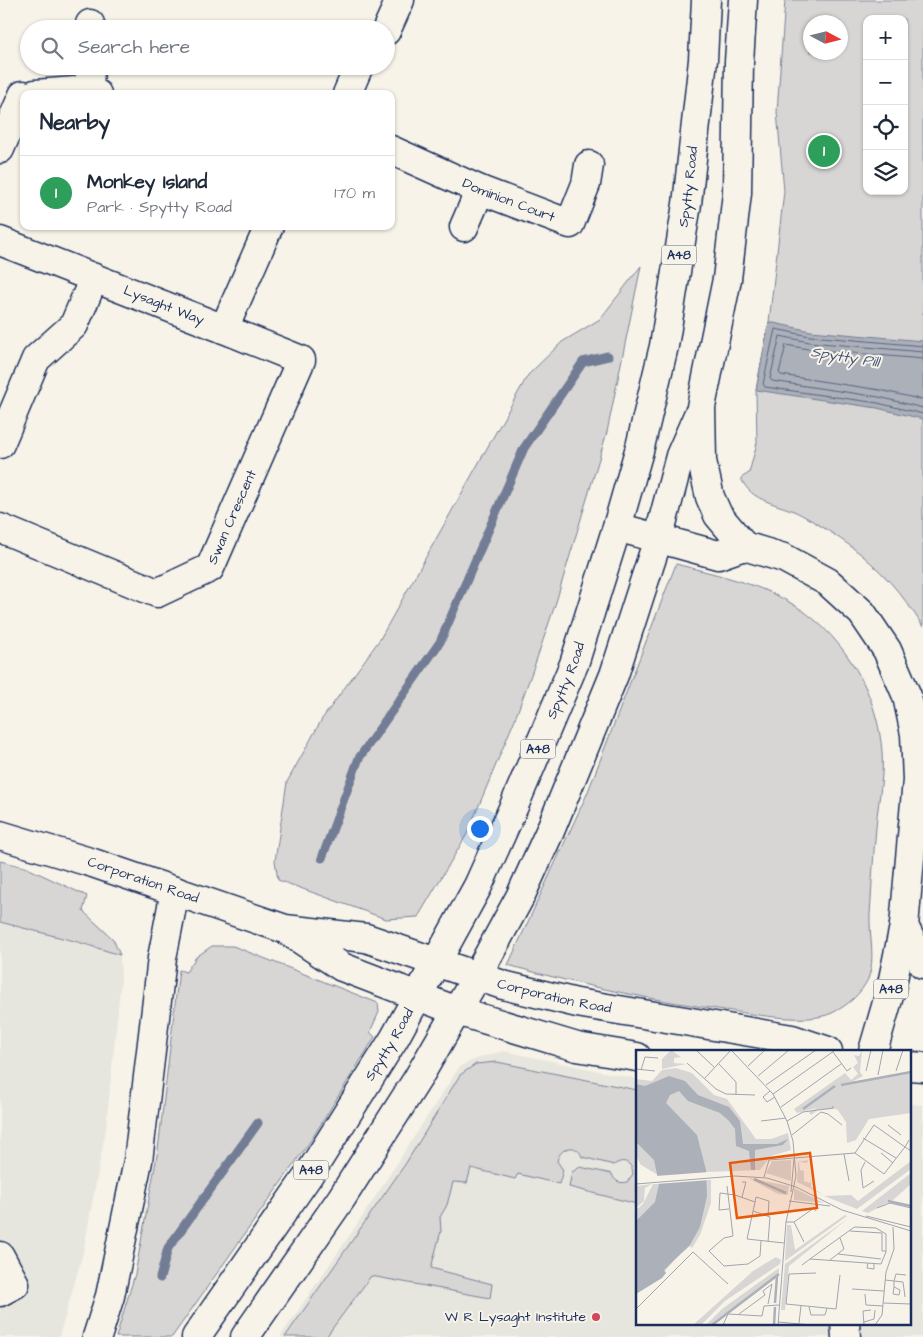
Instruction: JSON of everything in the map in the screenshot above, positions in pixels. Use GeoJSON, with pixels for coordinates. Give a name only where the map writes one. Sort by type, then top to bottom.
{"type":"FeatureCollection","features":[{"type":"Feature","properties":{"kind":"main road"},"geometry":{"type":"LineString","coordinates":[[391,20],[400,0]]}},
{"type":"Feature","properties":{"kind":"main road","name":"Spytty Road"},"geometry":{"type":"LineString","coordinates":[[196,1337],[308,1176],[394,1039],[478,886],[574,664],[640,447],[664,346],[687,204],[703,60],[706,0]]}},
{"type":"Feature","properties":{"kind":"main road","name":"A48"},"geometry":{"type":"LineString","coordinates":[[246,1337],[341,1199],[418,1078],[477,976],[520,897],[550,831],[614,675],[658,539],[680,456],[701,407],[727,279],[737,193],[739,62],[743,0]]}},
{"type":"Feature","properties":{"kind":"main road"},"geometry":{"type":"LineString","coordinates":[[349,90],[355,75]]}},
{"type":"Feature","properties":{"kind":"main road"},"geometry":{"type":"LineString","coordinates":[[50,90],[92,83]]}},
{"type":"Feature","properties":{"kind":"main road"},"geometry":{"type":"LineString","coordinates":[[0,149],[20,95]]}},
{"type":"Feature","properties":{"kind":"main road","name":"Dominion Court"},"geometry":{"type":"LineString","coordinates":[[395,152],[480,190],[570,224],[586,184],[589,165]]}},
{"type":"Feature","properties":{"kind":"main road"},"geometry":{"type":"LineString","coordinates":[[464,227],[480,190]]}},
{"type":"Feature","properties":{"kind":"main road"},"geometry":{"type":"LineString","coordinates":[[224,329],[267,230]]}},
{"type":"Feature","properties":{"kind":"main road","name":"Lysaght Way"},"geometry":{"type":"LineString","coordinates":[[0,241],[224,329]]}},
{"type":"Feature","properties":{"kind":"main road"},"geometry":{"type":"LineString","coordinates":[[0,444],[36,359],[74,325],[94,278]]}},
{"type":"Feature","properties":{"kind":"main road","name":"Swan Crescent"},"geometry":{"type":"LineString","coordinates":[[0,528],[158,593],[210,568],[301,360],[224,329]]}},
{"type":"Feature","properties":{"kind":"main road","name":"A48"},"geometry":{"type":"LineString","coordinates":[[701,407],[702,461],[710,497],[718,515],[744,546],[784,558],[828,582],[862,613],[887,650],[907,696],[915,734],[917,780],[904,926],[891,989],[873,1050]]}},
{"type":"Feature","properties":{"kind":"main road"},"geometry":{"type":"LineString","coordinates":[[617,527],[718,555],[744,546]]}},
{"type":"Feature","properties":{"kind":"main road","name":"Corporation Road"},"geometry":{"type":"LineString","coordinates":[[0,835],[175,891],[285,929],[366,938],[477,976],[577,1003],[792,1039],[825,1050]]}},
{"type":"Feature","properties":{"kind":"main road"},"geometry":{"type":"LineString","coordinates":[[97,1337],[110,1296],[138,1161],[162,958],[175,891]]}},
{"type":"Feature","properties":{"kind":"main road"},"geometry":{"type":"LineString","coordinates":[[904,926],[923,964]]}},
{"type":"Feature","properties":{"kind":"main road","name":"Corporation Road"},"geometry":{"type":"LineString","coordinates":[[285,929],[342,967],[457,1011],[576,1047],[636,1057]]}},
{"type":"Feature","properties":{"kind":"main road"},"geometry":{"type":"LineString","coordinates":[[910,1066],[923,1067]]}},
{"type":"Feature","properties":{"kind":"main road"},"geometry":{"type":"LineString","coordinates":[[0,1256],[15,1284],[0,1292]]}},
{"type":"Feature","properties":{"kind":"main road"},"geometry":{"type":"LineString","coordinates":[[845,1324],[846,1337]]}},
{"type":"Feature","properties":{"kind":"shaded area"},"geometry":{"type":"Polygon","coordinates":[[[785,0],[923,0],[923,627],[908,604],[871,563],[849,545],[806,517],[751,493],[741,478],[749,473],[757,443],[756,390],[769,322],[784,191],[777,112],[785,0]]]}},
{"type":"Feature","properties":{"kind":"shaded area"},"geometry":{"type":"Polygon","coordinates":[[[641,266],[607,432],[556,602],[536,661],[515,719],[467,834],[418,917],[386,919],[278,880],[275,861],[287,782],[322,719],[380,639],[528,375],[562,342],[600,319],[641,266]]]}},
{"type":"Feature","properties":{"kind":"shaded area"},"geometry":{"type":"Polygon","coordinates":[[[676,564],[750,584],[793,604],[812,618],[831,635],[848,657],[863,683],[875,712],[879,728],[882,759],[870,915],[872,964],[868,979],[862,990],[843,1007],[832,1013],[810,1018],[755,1015],[647,998],[508,965],[587,794],[676,564]]]}},
{"type":"Feature","properties":{"kind":"shaded area"},"geometry":{"type":"Polygon","coordinates":[[[0,861],[98,924],[113,939],[120,955],[121,978],[106,1128],[83,1253],[59,1337],[0,1337],[0,861]]]}},
{"type":"Feature","properties":{"kind":"shaded area"},"geometry":{"type":"Polygon","coordinates":[[[0,861],[25,867],[87,896],[83,911],[113,939],[120,955],[0,922],[0,861]]]}},
{"type":"Feature","properties":{"kind":"shaded area"},"geometry":{"type":"Polygon","coordinates":[[[212,946],[233,946],[378,1003],[379,1012],[370,1032],[375,1037],[311,1140],[172,1337],[116,1337],[135,1274],[158,1150],[179,970],[186,972],[196,957],[212,946]]]}},
{"type":"Feature","properties":{"kind":"shaded area"},"geometry":{"type":"Polygon","coordinates":[[[503,1051],[636,1079],[636,1324],[910,1324],[910,1104],[923,1105],[923,1337],[280,1337],[364,1214],[460,1066],[481,1057],[503,1051]]]}},
{"type":"Feature","properties":{"kind":"shaded area"},"geometry":{"type":"Polygon","coordinates":[[[497,1062],[636,1090],[636,1204],[569,1187],[572,1172],[580,1167],[612,1174],[616,1180],[622,1183],[627,1182],[633,1174],[631,1167],[626,1162],[614,1165],[582,1157],[580,1152],[573,1148],[561,1152],[557,1161],[563,1170],[559,1184],[518,1174],[515,1179],[471,1168],[467,1183],[453,1182],[447,1205],[440,1217],[441,1231],[431,1268],[492,1284],[490,1298],[371,1276],[326,1337],[285,1337],[406,1163],[460,1075],[476,1064],[497,1062]]]}},
{"type":"Feature","properties":{"kind":"water","name":"Spytty Pill"},"geometry":{"type":"Polygon","coordinates":[[[769,322],[811,331],[923,341],[923,419],[877,408],[756,390],[769,322]]]}},
{"type":"Feature","properties":{"kind":"waterway"},"geometry":{"type":"LineString","coordinates":[[322,858],[359,758],[440,642],[524,448],[583,362],[608,356]]}},
{"type":"Feature","properties":{"kind":"waterway"},"geometry":{"type":"LineString","coordinates":[[160,1278],[168,1248],[258,1123]]}},
{"type":"Feature","properties":{"kind":"place","name":"Monkey Island"},"geometry":{"type":"Point","coordinates":[824,151]}},
{"type":"Feature","properties":{"kind":"place","name":"W R Lysaght Institute"},"geometry":{"type":"Point","coordinates":[596,1317]}}]}
